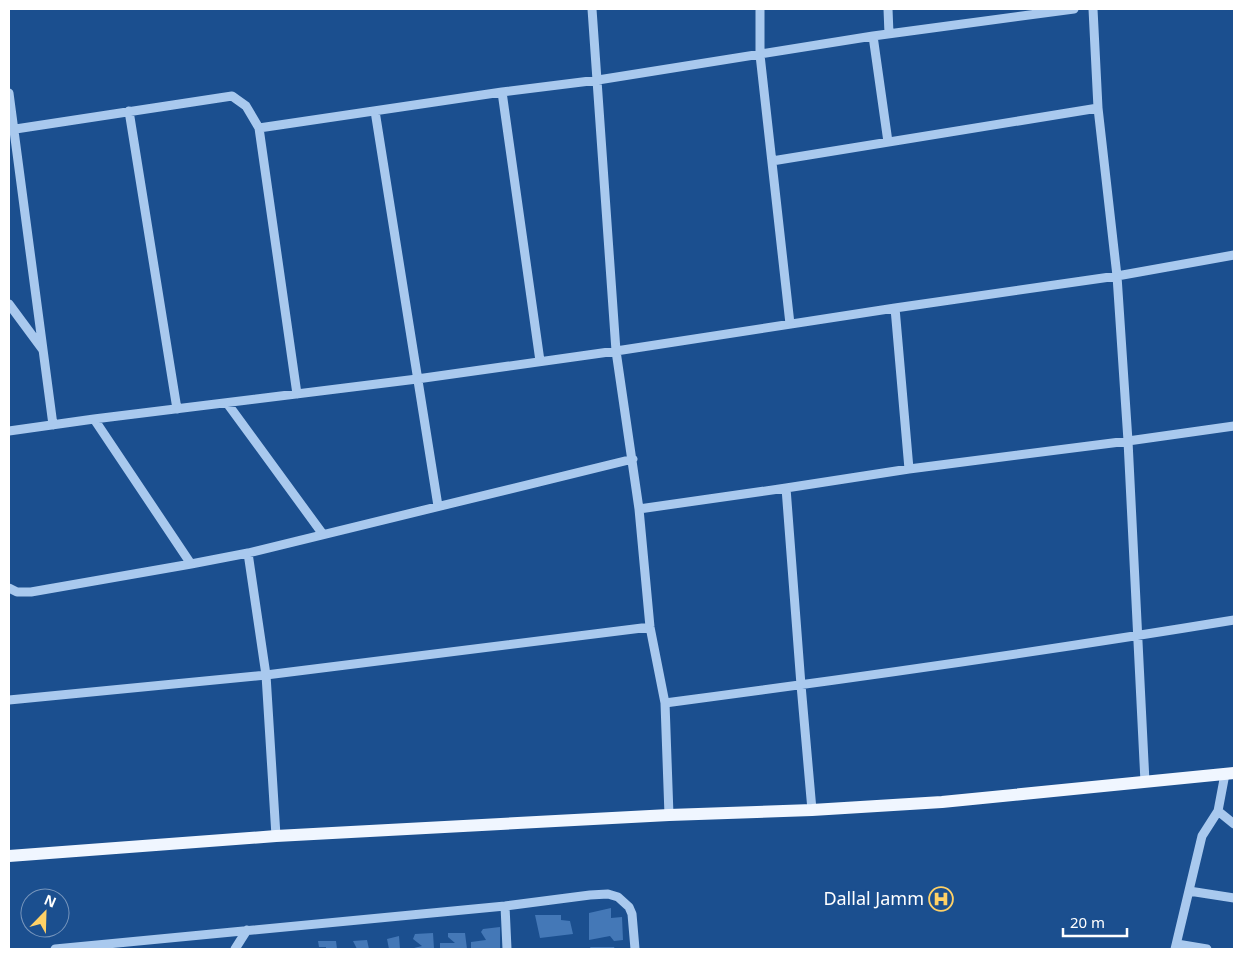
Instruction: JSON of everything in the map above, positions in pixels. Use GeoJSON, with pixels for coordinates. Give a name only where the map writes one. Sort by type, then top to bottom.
{"type":"FeatureCollection","features":[{"type":"Feature","properties":{"kind":"main road"},"geometry":{"type":"LineString","coordinates":[[9,856],[276,836],[942,802],[1230,774]]}},
{"type":"Feature","properties":{"kind":"street"},"geometry":{"type":"LineString","coordinates":[[592,9],[616,351],[640,509],[650,626],[665,703],[668,815]]}},
{"type":"Feature","properties":{"kind":"street"},"geometry":{"type":"LineString","coordinates":[[760,9],[760,55],[790,324]]}},
{"type":"Feature","properties":{"kind":"street"},"geometry":{"type":"LineString","coordinates":[[888,9],[889,34]]}},
{"type":"Feature","properties":{"kind":"street"},"geometry":{"type":"LineString","coordinates":[[259,128],[502,92],[598,80],[873,36],[1074,9]]}},
{"type":"Feature","properties":{"kind":"street"},"geometry":{"type":"LineString","coordinates":[[1093,9],[1098,108],[1117,276],[1128,441],[1144,782]]}},
{"type":"Feature","properties":{"kind":"street"},"geometry":{"type":"LineString","coordinates":[[873,36],[888,142]]}},
{"type":"Feature","properties":{"kind":"street"},"geometry":{"type":"LineString","coordinates":[[502,92],[540,361]]}},
{"type":"Feature","properties":{"kind":"street"},"geometry":{"type":"LineString","coordinates":[[9,93],[11,130],[44,351],[53,425]]}},
{"type":"Feature","properties":{"kind":"street"},"geometry":{"type":"LineString","coordinates":[[11,130],[232,96],[246,106],[259,128],[297,394]]}},
{"type":"Feature","properties":{"kind":"street"},"geometry":{"type":"LineString","coordinates":[[772,160],[1098,108]]}},
{"type":"Feature","properties":{"kind":"street"},"geometry":{"type":"LineString","coordinates":[[129,111],[176,409]]}},
{"type":"Feature","properties":{"kind":"street"},"geometry":{"type":"LineString","coordinates":[[375,111],[438,506]]}},
{"type":"Feature","properties":{"kind":"street"},"geometry":{"type":"LineString","coordinates":[[9,431],[94,418],[418,379],[616,351],[1117,276],[1234,255]]}},
{"type":"Feature","properties":{"kind":"street"},"geometry":{"type":"LineString","coordinates":[[9,304],[44,351]]}},
{"type":"Feature","properties":{"kind":"street"},"geometry":{"type":"LineString","coordinates":[[895,308],[909,469]]}},
{"type":"Feature","properties":{"kind":"street"},"geometry":{"type":"LineString","coordinates":[[228,403],[322,533]]}},
{"type":"Feature","properties":{"kind":"street"},"geometry":{"type":"LineString","coordinates":[[94,418],[191,564]]}},
{"type":"Feature","properties":{"kind":"street"},"geometry":{"type":"LineString","coordinates":[[640,509],[909,469],[1234,426]]}},
{"type":"Feature","properties":{"kind":"street"},"geometry":{"type":"LineString","coordinates":[[9,588],[17,592],[31,592],[248,553],[322,533],[633,459]]}},
{"type":"Feature","properties":{"kind":"street"},"geometry":{"type":"LineString","coordinates":[[786,488],[812,810]]}},
{"type":"Feature","properties":{"kind":"street"},"geometry":{"type":"LineString","coordinates":[[248,553],[266,675],[276,836]]}},
{"type":"Feature","properties":{"kind":"street"},"geometry":{"type":"LineString","coordinates":[[665,703],[801,685],[1234,620]]}},
{"type":"Feature","properties":{"kind":"street"},"geometry":{"type":"LineString","coordinates":[[9,700],[266,675],[650,626]]}},
{"type":"Feature","properties":{"kind":"street"},"geometry":{"type":"LineString","coordinates":[[1207,949],[1176,946],[1202,836],[1218,811],[1230,774]]}},
{"type":"Feature","properties":{"kind":"street"},"geometry":{"type":"LineString","coordinates":[[1218,811],[1234,824]]}},
{"type":"Feature","properties":{"kind":"street"},"geometry":{"type":"LineString","coordinates":[[1189,891],[1234,898]]}},
{"type":"Feature","properties":{"kind":"street"},"geometry":{"type":"LineString","coordinates":[[55,949],[85,948],[608,894],[618,897],[629,907],[632,914],[635,949]]}},
{"type":"Feature","properties":{"kind":"street"},"geometry":{"type":"LineString","coordinates":[[505,906],[507,949]]}},
{"type":"Feature","properties":{"kind":"street"},"geometry":{"type":"LineString","coordinates":[[234,949],[247,930]]}},
{"type":"Feature","properties":{"kind":"building"},"geometry":{"type":"Polygon","coordinates":[[[611,908],[611,918],[622,917],[623,940],[614,941],[610,936],[589,940],[589,913],[611,908]]]}},
{"type":"Feature","properties":{"kind":"building"},"geometry":{"type":"Polygon","coordinates":[[[535,915],[561,915],[561,920],[570,921],[573,934],[540,938],[535,915]]]}},
{"type":"Feature","properties":{"kind":"building"},"geometry":{"type":"Polygon","coordinates":[[[500,927],[500,949],[471,949],[471,942],[486,940],[481,932],[483,929],[500,927]]]}},
{"type":"Feature","properties":{"kind":"building"},"geometry":{"type":"Polygon","coordinates":[[[433,933],[434,949],[410,949],[422,946],[413,939],[415,934],[433,933]]]}},
{"type":"Feature","properties":{"kind":"building"},"geometry":{"type":"Polygon","coordinates":[[[448,933],[465,933],[467,949],[440,949],[440,943],[455,943],[448,937],[448,933]]]}},
{"type":"Feature","properties":{"kind":"building"},"geometry":{"type":"Polygon","coordinates":[[[399,936],[400,949],[389,949],[387,939],[399,936]]]}},
{"type":"Feature","properties":{"kind":"building"},"geometry":{"type":"Polygon","coordinates":[[[367,940],[369,949],[357,949],[353,941],[367,940]]]}},
{"type":"Feature","properties":{"kind":"building"},"geometry":{"type":"Polygon","coordinates":[[[318,941],[336,941],[337,949],[319,947],[318,941]]]}},
{"type":"Feature","properties":{"kind":"building"},"geometry":{"type":"Polygon","coordinates":[[[590,947],[614,947],[615,949],[591,949],[590,947]]]}},
{"type":"Feature","properties":{"kind":"place","name":"Dallal Jamm"},"geometry":{"type":"Point","coordinates":[941,899]}}]}
